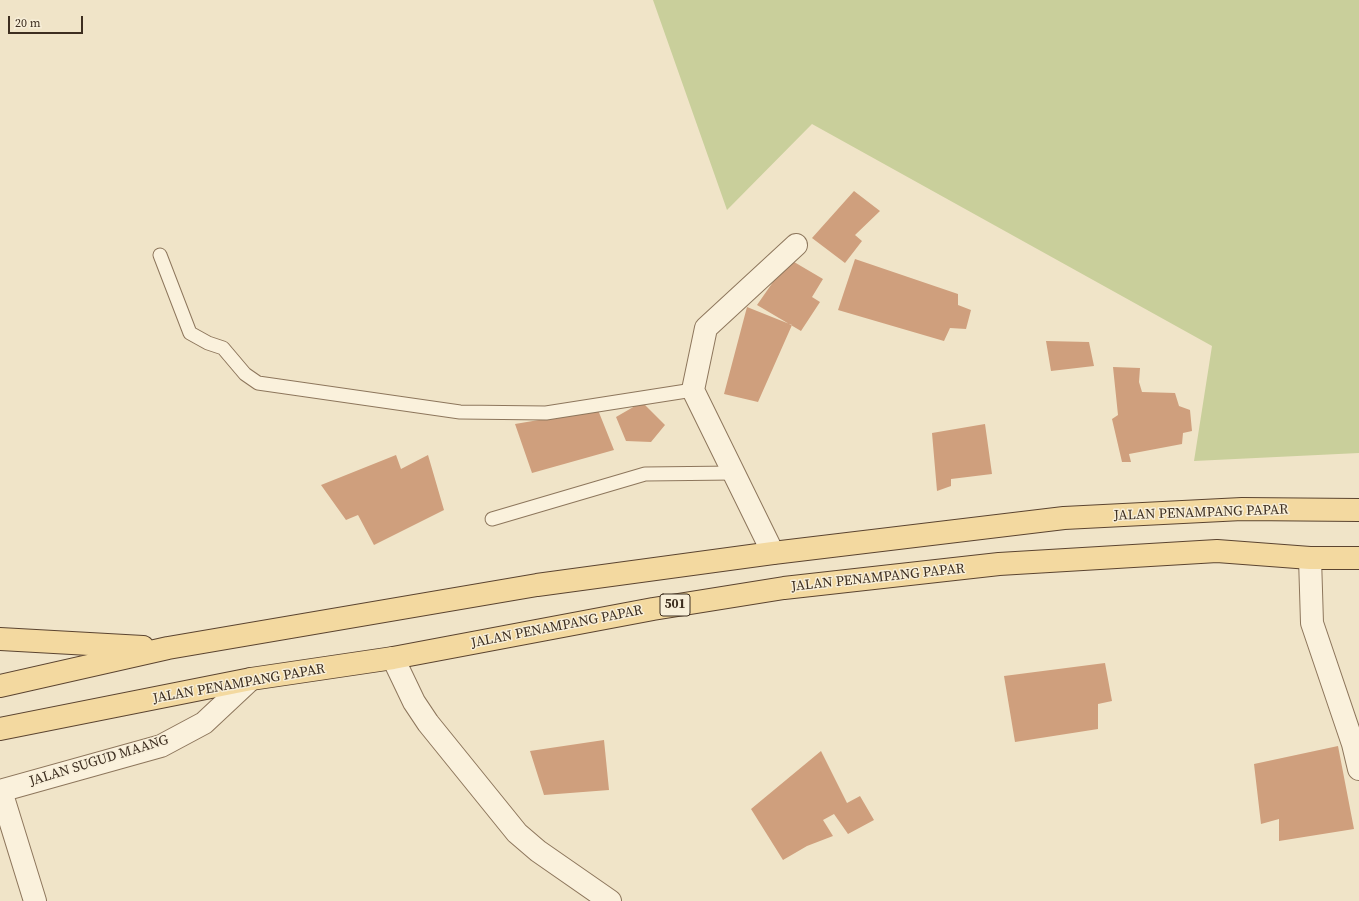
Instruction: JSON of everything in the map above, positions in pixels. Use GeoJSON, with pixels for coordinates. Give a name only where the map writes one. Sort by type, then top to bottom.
{"type":"FeatureCollection","features":[{"type":"Feature","properties":{"kind":"main road","name":"JALAN PENAMPANG PAPAR"},"geometry":{"type":"LineString","coordinates":[[0,686],[168,648],[538,585],[773,553],[1064,518],[1242,509],[1359,510]]}},
{"type":"Feature","properties":{"kind":"main road","name":"JALAN PENAMPANG PAPAR"},"geometry":{"type":"LineString","coordinates":[[0,729],[251,679],[393,658],[652,609],[777,589],[1000,564],[1217,551],[1310,558],[1359,558]]}},
{"type":"Feature","properties":{"kind":"main road"},"geometry":{"type":"LineString","coordinates":[[0,639],[168,648]]}},
{"type":"Feature","properties":{"kind":"street"},"geometry":{"type":"LineString","coordinates":[[773,553],[693,390],[706,328],[796,245]]}},
{"type":"Feature","properties":{"kind":"street"},"geometry":{"type":"LineString","coordinates":[[1310,558],[1312,623],[1353,744],[1359,769]]}},
{"type":"Feature","properties":{"kind":"street"},"geometry":{"type":"LineString","coordinates":[[393,658],[414,702],[428,723],[516,833],[538,851],[610,901]]}},
{"type":"Feature","properties":{"kind":"street","name":"JALAN SUGUD MAANG"},"geometry":{"type":"LineString","coordinates":[[0,791],[160,746],[204,723],[251,679]]}},
{"type":"Feature","properties":{"kind":"street"},"geometry":{"type":"LineString","coordinates":[[0,791],[35,901]]}},
{"type":"Feature","properties":{"kind":"lane"},"geometry":{"type":"LineString","coordinates":[[160,255],[190,333],[208,343],[223,348],[245,374],[258,383],[460,412],[546,413],[693,390]]}},
{"type":"Feature","properties":{"kind":"lane"},"geometry":{"type":"LineString","coordinates":[[492,519],[645,474],[734,473]]}},
{"type":"Feature","properties":{"kind":"green space"},"geometry":{"type":"Polygon","coordinates":[[[653,0],[1359,0],[1359,453],[1194,461],[1212,346],[812,124],[727,210],[653,0]]]}},
{"type":"Feature","properties":{"kind":"building"},"geometry":{"type":"Polygon","coordinates":[[[854,191],[880,211],[855,235],[862,241],[845,263],[812,238],[854,191]]]}},
{"type":"Feature","properties":{"kind":"building"},"geometry":{"type":"Polygon","coordinates":[[[789,259],[823,279],[812,297],[820,302],[801,331],[757,305],[789,259]]]}},
{"type":"Feature","properties":{"kind":"building"},"geometry":{"type":"Polygon","coordinates":[[[855,259],[958,294],[958,305],[971,310],[966,329],[950,328],[944,341],[838,310],[855,259]]]}},
{"type":"Feature","properties":{"kind":"building"},"geometry":{"type":"Polygon","coordinates":[[[747,307],[792,325],[758,402],[724,394],[747,307]]]}},
{"type":"Feature","properties":{"kind":"building"},"geometry":{"type":"Polygon","coordinates":[[[1046,341],[1089,342],[1094,366],[1051,371],[1046,341]]]}},
{"type":"Feature","properties":{"kind":"building"},"geometry":{"type":"Polygon","coordinates":[[[1113,367],[1140,368],[1139,382],[1142,392],[1175,393],[1179,406],[1190,410],[1192,431],[1183,433],[1182,444],[1129,454],[1131,462],[1122,462],[1112,419],[1118,415],[1113,367]]]}},
{"type":"Feature","properties":{"kind":"building"},"geometry":{"type":"Polygon","coordinates":[[[642,402],[665,425],[651,442],[626,441],[616,417],[642,402]]]}},
{"type":"Feature","properties":{"kind":"building"},"geometry":{"type":"Polygon","coordinates":[[[598,410],[614,450],[532,473],[515,424],[598,410]]]}},
{"type":"Feature","properties":{"kind":"building"},"geometry":{"type":"Polygon","coordinates":[[[985,424],[992,474],[951,479],[951,486],[937,491],[932,433],[985,424]]]}},
{"type":"Feature","properties":{"kind":"building"},"geometry":{"type":"Polygon","coordinates":[[[396,455],[401,469],[428,455],[444,510],[374,545],[358,515],[346,520],[321,485],[396,455]]]}},
{"type":"Feature","properties":{"kind":"building"},"geometry":{"type":"Polygon","coordinates":[[[1105,663],[1112,701],[1098,704],[1098,729],[1015,742],[1004,676],[1105,663]]]}},
{"type":"Feature","properties":{"kind":"building"},"geometry":{"type":"Polygon","coordinates":[[[604,740],[609,790],[544,795],[530,751],[604,740]]]}},
{"type":"Feature","properties":{"kind":"building"},"geometry":{"type":"Polygon","coordinates":[[[1338,746],[1354,829],[1279,841],[1279,819],[1261,824],[1254,764],[1338,746]]]}},
{"type":"Feature","properties":{"kind":"building"},"geometry":{"type":"Polygon","coordinates":[[[821,751],[847,803],[860,796],[874,820],[848,834],[834,814],[823,820],[833,836],[807,846],[783,860],[751,809],[821,751]]]}}]}
